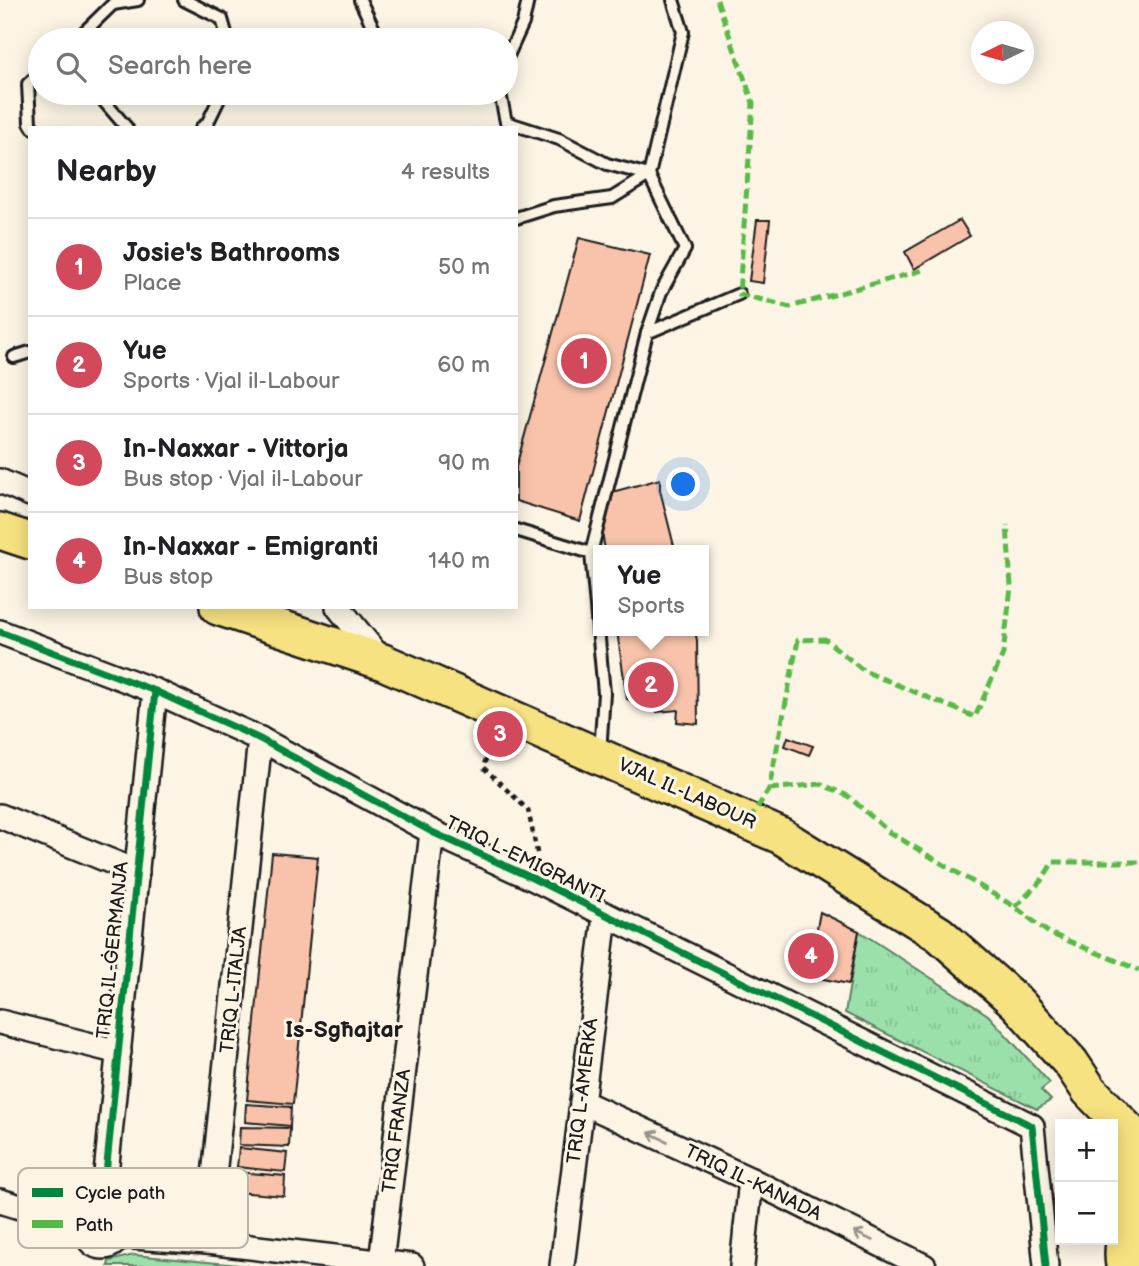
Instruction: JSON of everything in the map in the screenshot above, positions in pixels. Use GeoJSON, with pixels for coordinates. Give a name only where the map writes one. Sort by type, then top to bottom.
{"type":"FeatureCollection","features":[{"type":"Feature","properties":{"kind":"main road"},"geometry":{"type":"LineString","coordinates":[[0,531],[28,540]]}},
{"type":"Feature","properties":{"kind":"main road","name":"VJAL IL-LABOUR"},"geometry":{"type":"LineString","coordinates":[[224,609],[383,662],[781,836],[939,934],[1017,1003],[1071,1063],[1089,1090]]}},
{"type":"Feature","properties":{"kind":"main road"},"geometry":{"type":"LineString","coordinates":[[1089,1090],[1104,1119]]}},
{"type":"Feature","properties":{"kind":"main road"},"geometry":{"type":"LineString","coordinates":[[1089,1090],[1139,1142]]}},
{"type":"Feature","properties":{"kind":"main road"},"geometry":{"type":"LineString","coordinates":[[1117,1261],[1128,1222],[1138,1207],[1125,1162],[1118,1148]]}},
{"type":"Feature","properties":{"kind":"street"},"geometry":{"type":"LineString","coordinates":[[0,481],[28,493]]}},
{"type":"Feature","properties":{"kind":"street"},"geometry":{"type":"LineString","coordinates":[[340,609],[383,662]]}},
{"type":"Feature","properties":{"kind":"street","name":"TRIQ L-EMIGRANTI"},"geometry":{"type":"LineString","coordinates":[[0,632],[155,691],[260,739],[432,832],[532,878],[1032,1126],[1046,1266]]}},
{"type":"Feature","properties":{"kind":"street","name":"TRIQ IL-ĠERMANJA"},"geometry":{"type":"LineString","coordinates":[[102,1168],[119,1052],[155,691]]}},
{"type":"Feature","properties":{"kind":"street","name":"TRIQ L-ITALJA"},"geometry":{"type":"LineString","coordinates":[[215,1168],[260,739]]}},
{"type":"Feature","properties":{"kind":"street"},"geometry":{"type":"LineString","coordinates":[[0,816],[137,872]]}},
{"type":"Feature","properties":{"kind":"street","name":"TRIQ FRANZA"},"geometry":{"type":"LineString","coordinates":[[381,1263],[432,832]]}},
{"type":"Feature","properties":{"kind":"street","name":"TRIQ L-AMERKA"},"geometry":{"type":"LineString","coordinates":[[562,1266],[605,916]]}},
{"type":"Feature","properties":{"kind":"street"},"geometry":{"type":"LineString","coordinates":[[0,1021],[119,1052]]}},
{"type":"Feature","properties":{"kind":"street","name":"TRIQ IL-KANADA"},"geometry":{"type":"LineString","coordinates":[[582,1102],[751,1180],[924,1266]]}},
{"type":"Feature","properties":{"kind":"street"},"geometry":{"type":"LineString","coordinates":[[742,1266],[751,1180]]}},
{"type":"Feature","properties":{"kind":"street"},"geometry":{"type":"LineString","coordinates":[[0,1201],[18,1205]]}},
{"type":"Feature","properties":{"kind":"street"},"geometry":{"type":"LineString","coordinates":[[248,1247],[412,1266]]}},
{"type":"Feature","properties":{"kind":"street"},"geometry":{"type":"LineString","coordinates":[[104,1250],[130,1248]]}},
{"type":"Feature","properties":{"kind":"lane"},"geometry":{"type":"LineString","coordinates":[[88,28],[115,2],[138,0]]}},
{"type":"Feature","properties":{"kind":"lane"},"geometry":{"type":"LineString","coordinates":[[184,0],[222,19],[225,28]]}},
{"type":"Feature","properties":{"kind":"lane"},"geometry":{"type":"LineString","coordinates":[[360,0],[373,28]]}},
{"type":"Feature","properties":{"kind":"lane"},"geometry":{"type":"LineString","coordinates":[[518,34],[528,0]]}},
{"type":"Feature","properties":{"kind":"lane"},"geometry":{"type":"LineString","coordinates":[[593,545],[647,333],[661,292],[685,249],[649,175],[683,32],[673,0]]}},
{"type":"Feature","properties":{"kind":"lane"},"geometry":{"type":"LineString","coordinates":[[29,105],[32,126]]}},
{"type":"Feature","properties":{"kind":"lane"},"geometry":{"type":"LineString","coordinates":[[107,105],[125,126]]}},
{"type":"Feature","properties":{"kind":"lane"},"geometry":{"type":"LineString","coordinates":[[204,126],[216,105]]}},
{"type":"Feature","properties":{"kind":"lane"},"geometry":{"type":"LineString","coordinates":[[502,105],[506,122],[559,139],[607,164],[649,175]]}},
{"type":"Feature","properties":{"kind":"lane"},"geometry":{"type":"LineString","coordinates":[[518,217],[554,206],[612,198],[649,175]]}},
{"type":"Feature","properties":{"kind":"lane"},"geometry":{"type":"LineString","coordinates":[[647,333],[739,294]]}},
{"type":"Feature","properties":{"kind":"lane"},"geometry":{"type":"LineString","coordinates":[[14,357],[28,353]]}},
{"type":"Feature","properties":{"kind":"lane"},"geometry":{"type":"LineString","coordinates":[[518,531],[591,553]]}},
{"type":"Feature","properties":{"kind":"lane"},"geometry":{"type":"LineString","coordinates":[[593,545],[593,575]]}},
{"type":"Feature","properties":{"kind":"lane"},"geometry":{"type":"LineString","coordinates":[[599,636],[604,693],[599,755]]}},
{"type":"Feature","properties":{"kind":"path"},"geometry":{"type":"LineString","coordinates":[[502,713],[483,767],[528,810],[538,859],[532,878]]}},
{"type":"Feature","properties":{"kind":"green space"},"geometry":{"type":"Polygon","coordinates":[[[859,931],[988,1015],[1050,1083],[1041,1090],[1051,1100],[1037,1109],[845,1013],[859,931]]]}},
{"type":"Feature","properties":{"kind":"green space"},"geometry":{"type":"Polygon","coordinates":[[[134,1255],[249,1266],[108,1266],[109,1261],[134,1255]]]}},
{"type":"Feature","properties":{"kind":"building"},"geometry":{"type":"Polygon","coordinates":[[[757,220],[770,220],[763,283],[749,281],[757,220]]]}},
{"type":"Feature","properties":{"kind":"building"},"geometry":{"type":"Polygon","coordinates":[[[960,220],[970,236],[914,269],[905,252],[960,220]]]}},
{"type":"Feature","properties":{"kind":"building"},"geometry":{"type":"Polygon","coordinates":[[[579,238],[650,255],[580,521],[518,502],[518,460],[579,238]]]}},
{"type":"Feature","properties":{"kind":"building"},"geometry":{"type":"Polygon","coordinates":[[[660,479],[660,490],[674,545],[604,545],[602,532],[612,492],[660,479]]]}},
{"type":"Feature","properties":{"kind":"building"},"geometry":{"type":"Polygon","coordinates":[[[618,636],[696,636],[698,724],[677,722],[678,710],[657,712],[627,699],[618,636]]]}},
{"type":"Feature","properties":{"kind":"building"},"geometry":{"type":"Polygon","coordinates":[[[788,737],[813,746],[809,755],[785,746],[788,737]]]}},
{"type":"Feature","properties":{"kind":"building"},"geometry":{"type":"Polygon","coordinates":[[[502,739],[516,744],[513,751],[500,746],[502,739]]]}},
{"type":"Feature","properties":{"kind":"building"},"geometry":{"type":"Polygon","coordinates":[[[272,853],[318,857],[293,1104],[247,1100],[272,853]]]}},
{"type":"Feature","properties":{"kind":"building"},"geometry":{"type":"Polygon","coordinates":[[[820,912],[859,931],[849,984],[808,976],[820,912]]]}},
{"type":"Feature","properties":{"kind":"building"},"geometry":{"type":"Polygon","coordinates":[[[246,1104],[291,1107],[290,1126],[245,1122],[246,1104]]]}},
{"type":"Feature","properties":{"kind":"building"},"geometry":{"type":"Polygon","coordinates":[[[240,1127],[290,1128],[289,1147],[239,1145],[240,1127]]]}},
{"type":"Feature","properties":{"kind":"building"},"geometry":{"type":"Polygon","coordinates":[[[239,1148],[287,1153],[285,1172],[237,1167],[239,1148]]]}},
{"type":"Feature","properties":{"kind":"building"},"geometry":{"type":"Polygon","coordinates":[[[248,1173],[285,1176],[284,1196],[248,1193],[248,1173]]]}},
{"type":"Feature","properties":{"kind":"marked path"},"geometry":{"type":"LineString","coordinates":[[717,0],[753,103],[739,294],[790,307],[923,270]]}},
{"type":"Feature","properties":{"kind":"marked path"},"geometry":{"type":"LineString","coordinates":[[749,821],[769,789],[798,640],[825,639],[864,671],[975,717],[1003,654],[1011,587],[1007,525]]}},
{"type":"Feature","properties":{"kind":"marked path"},"geometry":{"type":"LineString","coordinates":[[769,789],[821,784],[848,796],[889,832],[1015,907],[1049,933],[1139,970]]}},
{"type":"Feature","properties":{"kind":"marked path"},"geometry":{"type":"LineString","coordinates":[[1015,907],[1041,881],[1053,862],[1139,862]]}},
{"type":"Feature","properties":{"kind":"cycle path"},"geometry":{"type":"LineString","coordinates":[[0,632],[155,691],[260,739],[432,832],[532,878],[1032,1126],[1046,1266]]}},
{"type":"Feature","properties":{"kind":"cycle path"},"geometry":{"type":"LineString","coordinates":[[107,1168],[155,691]]}},
{"type":"Feature","properties":{"kind":"place","name":"Josie's Bathrooms"},"geometry":{"type":"Point","coordinates":[584,361]}},
{"type":"Feature","properties":{"kind":"place","name":"Yue"},"geometry":{"type":"Point","coordinates":[651,685]}},
{"type":"Feature","properties":{"kind":"place","name":"In-Naxxar - Vittorja"},"geometry":{"type":"Point","coordinates":[500,734]}},
{"type":"Feature","properties":{"kind":"place","name":"In-Naxxar - Emigranti"},"geometry":{"type":"Point","coordinates":[811,956]}},
{"type":"Feature","properties":{"kind":"district","name":"Is-Sgħajtar"},"geometry":{"type":"Point","coordinates":[344,1030]}}]}
